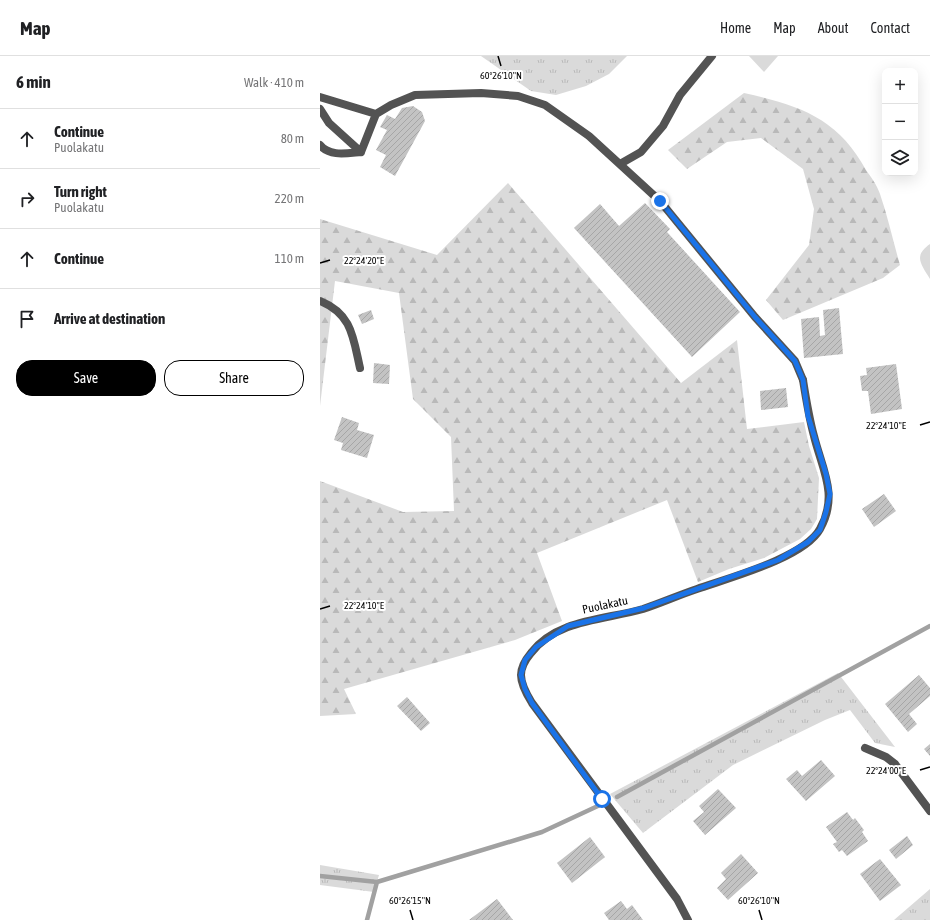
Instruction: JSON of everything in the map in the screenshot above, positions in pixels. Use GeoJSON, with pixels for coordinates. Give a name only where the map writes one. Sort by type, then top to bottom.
{"type":"FeatureCollection","features":[{"type":"Feature","properties":{"kind":"street"},"geometry":{"type":"LineString","coordinates":[[620,164],[641,152],[663,126],[680,95],[712,56]]}},
{"type":"Feature","properties":{"kind":"street","name":"Puolakatu"},"geometry":{"type":"LineString","coordinates":[[376,114],[391,105],[414,95],[481,93],[518,96],[545,105],[589,136],[660,201],[755,317],[795,361],[803,380],[808,416],[826,474],[830,494],[820,530],[808,542],[778,560],[644,608],[568,626],[536,647],[525,660],[521,675],[525,689],[532,703],[677,898],[688,920]]}},
{"type":"Feature","properties":{"kind":"street"},"geometry":{"type":"LineString","coordinates":[[320,97],[376,114],[361,152]]}},
{"type":"Feature","properties":{"kind":"street"},"geometry":{"type":"LineString","coordinates":[[320,109],[329,123],[361,152]]}},
{"type":"Feature","properties":{"kind":"street"},"geometry":{"type":"LineString","coordinates":[[320,145],[323,149],[339,154],[361,152]]}},
{"type":"Feature","properties":{"kind":"street"},"geometry":{"type":"LineString","coordinates":[[320,301],[332,306],[345,318],[352,334],[360,368]]}},
{"type":"Feature","properties":{"kind":"street"},"geometry":{"type":"LineString","coordinates":[[866,748],[886,757],[894,764],[930,811]]}},
{"type":"Feature","properties":{"kind":"green space"},"geometry":{"type":"Polygon","coordinates":[[[481,56],[627,56],[609,74],[586,86],[556,95],[531,91],[481,56]]]}},
{"type":"Feature","properties":{"kind":"green space"},"geometry":{"type":"Polygon","coordinates":[[[749,56],[778,56],[764,72],[749,56]]]}},
{"type":"Feature","properties":{"kind":"green space"},"geometry":{"type":"Polygon","coordinates":[[[744,93],[782,103],[815,116],[830,126],[843,138],[855,152],[879,191],[886,211],[900,265],[883,278],[783,320],[766,300],[809,245],[814,209],[803,169],[761,138],[727,142],[687,169],[668,150],[744,93]]]}},
{"type":"Feature","properties":{"kind":"green space"},"geometry":{"type":"Polygon","coordinates":[[[508,183],[681,383],[737,340],[747,429],[804,422],[809,446],[819,478],[817,519],[811,529],[800,539],[764,558],[729,569],[698,582],[667,500],[537,553],[562,621],[515,640],[344,689],[356,714],[320,716],[320,481],[403,512],[454,511],[451,437],[413,399],[399,293],[335,281],[320,406],[320,219],[437,255],[508,183]]]}},
{"type":"Feature","properties":{"kind":"green space"},"geometry":{"type":"Polygon","coordinates":[[[930,244],[930,279],[920,260],[920,256],[925,248],[930,244]]]}},
{"type":"Feature","properties":{"kind":"green space"},"geometry":{"type":"Polygon","coordinates":[[[838,673],[895,747],[875,743],[850,710],[825,720],[733,765],[643,833],[610,794],[838,673]]]}},
{"type":"Feature","properties":{"kind":"green space"},"geometry":{"type":"Polygon","coordinates":[[[320,865],[379,875],[374,892],[320,885],[320,865]]]}},
{"type":"Feature","properties":{"kind":"green space"},"geometry":{"type":"Polygon","coordinates":[[[930,889],[930,920],[894,920],[930,889]]]}},
{"type":"Feature","properties":{"kind":"building"},"geometry":{"type":"Polygon","coordinates":[[[413,106],[422,112],[425,121],[395,176],[380,167],[386,155],[376,150],[387,130],[380,127],[387,115],[395,119],[402,108],[413,106]]]}},
{"type":"Feature","properties":{"kind":"building"},"geometry":{"type":"Polygon","coordinates":[[[645,203],[670,229],[667,232],[740,312],[692,357],[574,228],[600,204],[619,226],[645,203]]]}},
{"type":"Feature","properties":{"kind":"building"},"geometry":{"type":"Polygon","coordinates":[[[839,308],[843,354],[804,358],[801,319],[819,317],[820,336],[825,335],[823,310],[839,308]]]}},
{"type":"Feature","properties":{"kind":"building"},"geometry":{"type":"Polygon","coordinates":[[[371,310],[374,319],[362,324],[358,315],[371,310]]]}},
{"type":"Feature","properties":{"kind":"building"},"geometry":{"type":"Polygon","coordinates":[[[374,363],[390,365],[389,384],[373,383],[374,363]]]}},
{"type":"Feature","properties":{"kind":"building"},"geometry":{"type":"Polygon","coordinates":[[[896,364],[902,409],[871,414],[868,391],[862,391],[860,376],[867,375],[866,368],[896,364]]]}},
{"type":"Feature","properties":{"kind":"building"},"geometry":{"type":"Polygon","coordinates":[[[786,388],[788,407],[761,410],[760,391],[786,388]]]}},
{"type":"Feature","properties":{"kind":"building"},"geometry":{"type":"Polygon","coordinates":[[[342,417],[359,423],[357,430],[374,435],[367,458],[341,450],[343,443],[334,440],[342,417]]]}},
{"type":"Feature","properties":{"kind":"building"},"geometry":{"type":"Polygon","coordinates":[[[884,494],[896,511],[874,527],[862,509],[884,494]]]}},
{"type":"Feature","properties":{"kind":"building"},"geometry":{"type":"Polygon","coordinates":[[[919,675],[930,688],[930,696],[909,714],[917,724],[908,732],[885,704],[919,675]]]}},
{"type":"Feature","properties":{"kind":"building"},"geometry":{"type":"Polygon","coordinates":[[[407,697],[430,723],[421,731],[397,706],[407,697]]]}},
{"type":"Feature","properties":{"kind":"building"},"geometry":{"type":"Polygon","coordinates":[[[930,744],[930,756],[924,749],[930,744]]]}},
{"type":"Feature","properties":{"kind":"building"},"geometry":{"type":"Polygon","coordinates":[[[821,760],[835,776],[806,801],[786,779],[797,770],[802,776],[821,760]]]}},
{"type":"Feature","properties":{"kind":"building"},"geometry":{"type":"Polygon","coordinates":[[[718,789],[736,808],[705,835],[693,821],[704,812],[699,806],[718,789]]]}},
{"type":"Feature","properties":{"kind":"building"},"geometry":{"type":"Polygon","coordinates":[[[847,812],[853,820],[855,818],[864,830],[862,832],[868,841],[847,856],[842,850],[839,852],[833,844],[837,842],[826,827],[847,812]]]}},
{"type":"Feature","properties":{"kind":"building"},"geometry":{"type":"Polygon","coordinates":[[[907,836],[913,845],[896,859],[889,850],[907,836]]]}},
{"type":"Feature","properties":{"kind":"building"},"geometry":{"type":"Polygon","coordinates":[[[590,837],[605,857],[572,883],[557,863],[590,837]]]}},
{"type":"Feature","properties":{"kind":"building"},"geometry":{"type":"Polygon","coordinates":[[[741,854],[758,873],[728,900],[717,888],[726,879],[721,873],[741,854]]]}},
{"type":"Feature","properties":{"kind":"building"},"geometry":{"type":"Polygon","coordinates":[[[880,859],[901,885],[880,901],[860,874],[880,859]]]}},
{"type":"Feature","properties":{"kind":"building"},"geometry":{"type":"Polygon","coordinates":[[[497,899],[513,920],[469,920],[497,899]]]}},
{"type":"Feature","properties":{"kind":"building"},"geometry":{"type":"Polygon","coordinates":[[[621,901],[627,909],[632,905],[643,920],[609,920],[604,913],[621,901]]]}},
{"type":"Feature","properties":{"kind":"waterway"},"geometry":{"type":"LineString","coordinates":[[617,797],[930,626]]}},
{"type":"Feature","properties":{"kind":"waterway"},"geometry":{"type":"LineString","coordinates":[[320,876],[377,882],[542,832],[600,805]]}},
{"type":"Feature","properties":{"kind":"waterway"},"geometry":{"type":"LineString","coordinates":[[367,920],[377,882]]}},
{"type":"Feature","properties":{"kind":"route"},"geometry":{"type":"LineString","coordinates":[[602,799],[532,703],[525,689],[521,675],[525,660],[536,647],[568,626],[588,620],[616,616],[644,608],[778,560],[793,552],[808,542],[820,530],[830,494],[826,474],[808,416],[803,380],[795,361],[755,317],[660,201]]}}]}
